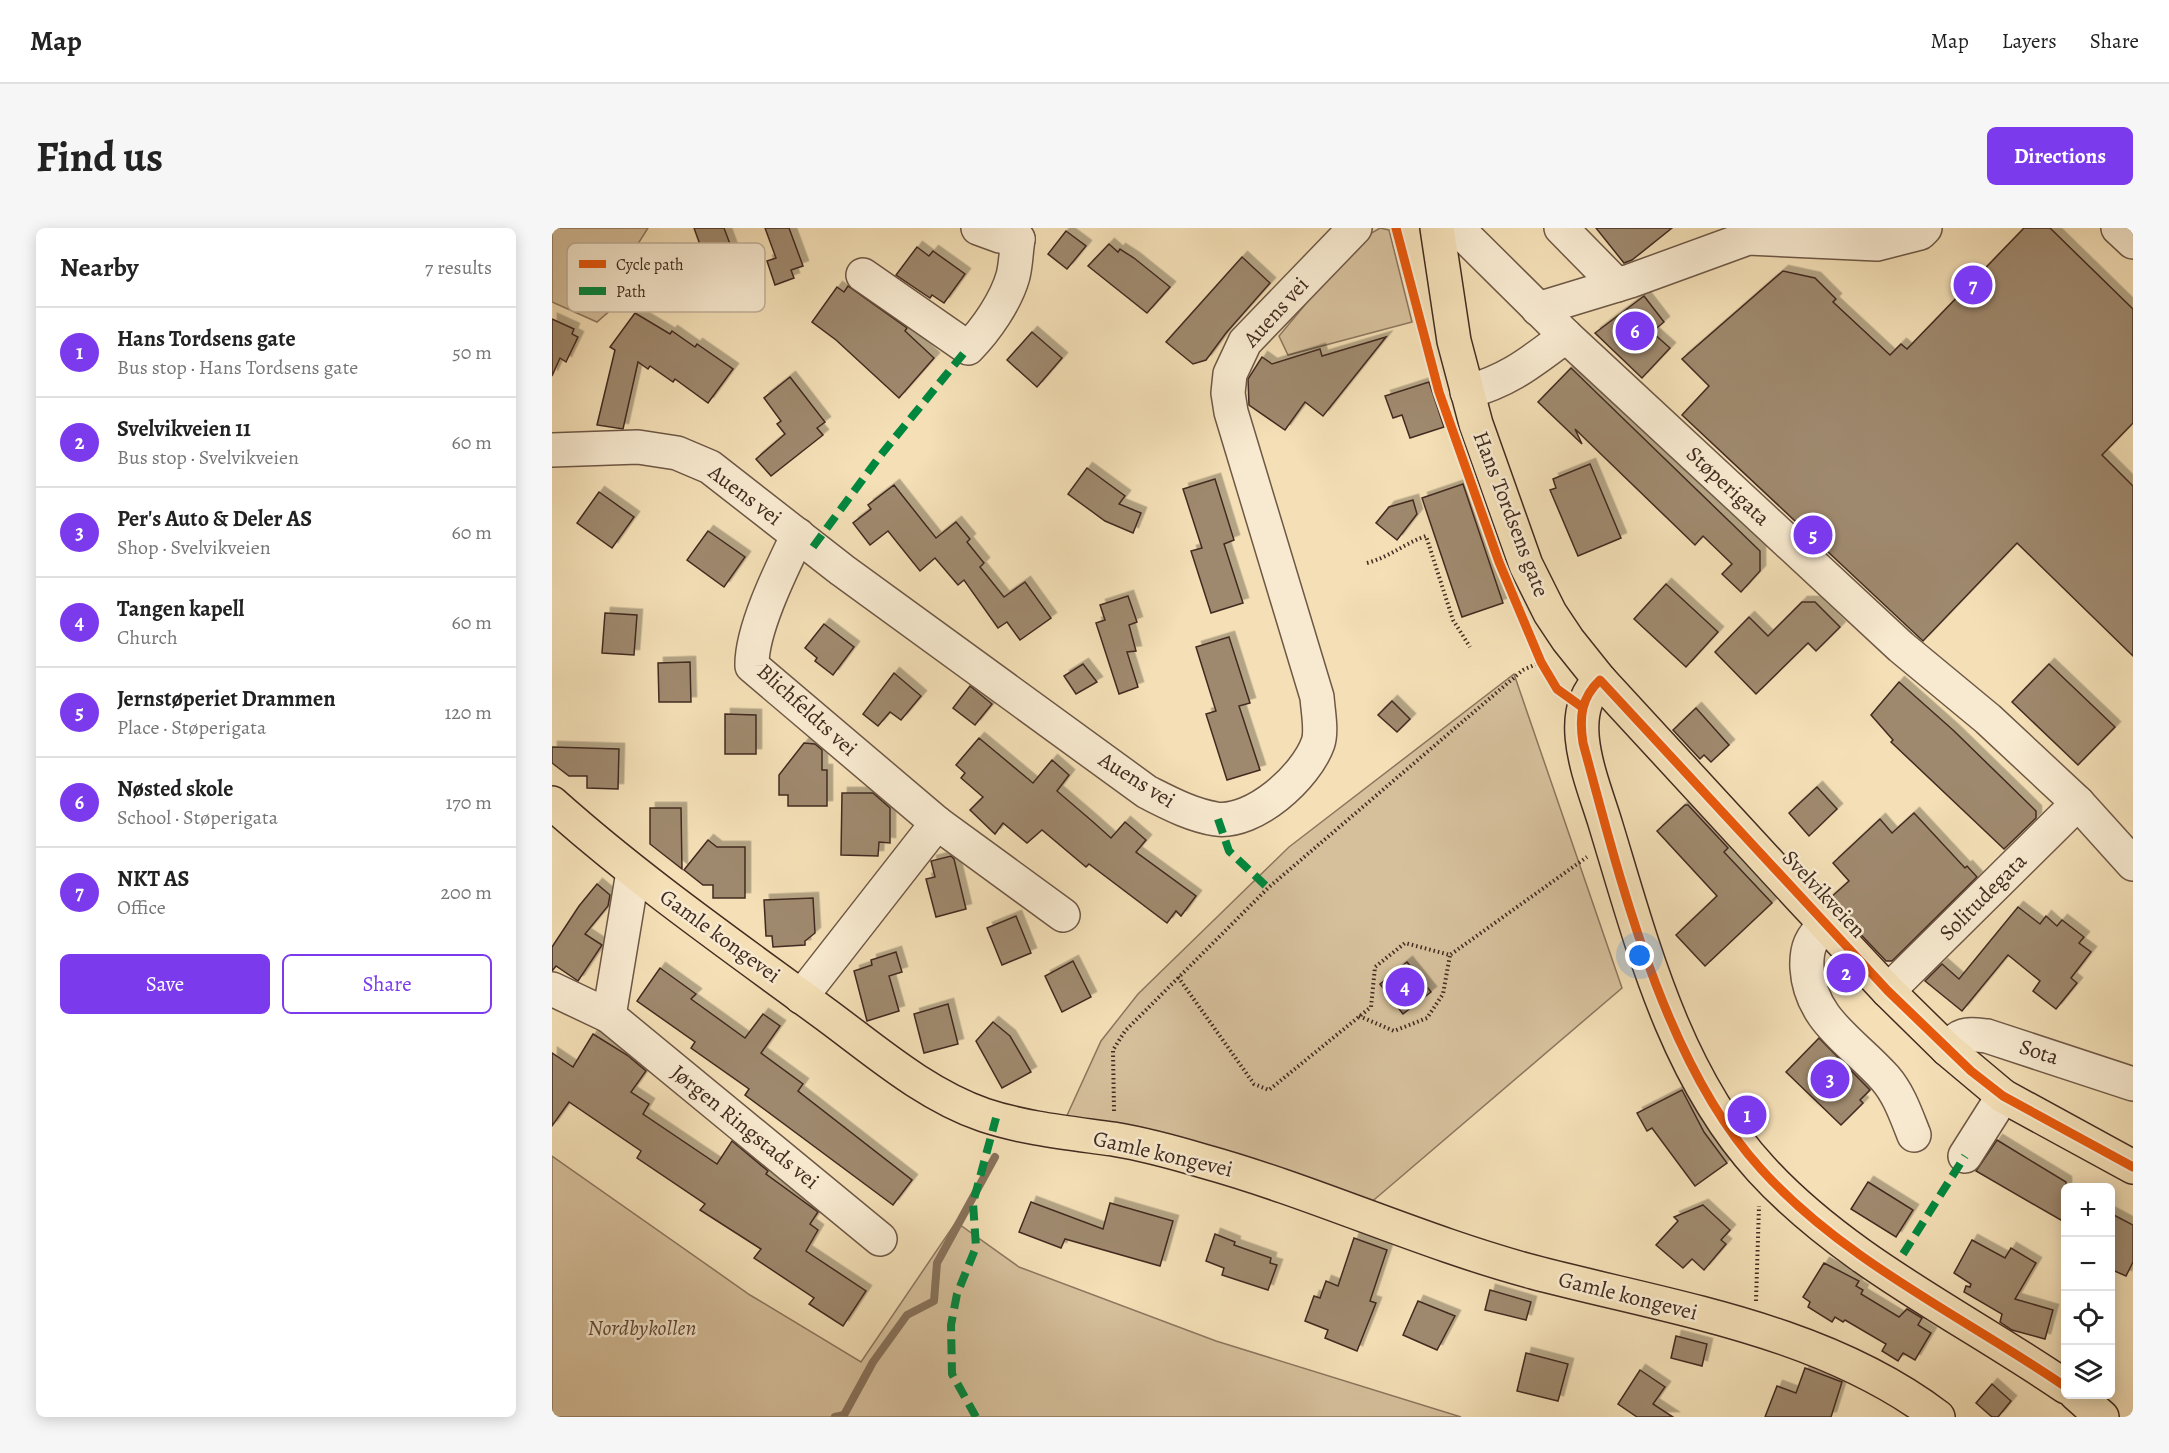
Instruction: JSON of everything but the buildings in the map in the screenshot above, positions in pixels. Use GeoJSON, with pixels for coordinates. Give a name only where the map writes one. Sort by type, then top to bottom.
{"type":"FeatureCollection","features":[{"type":"Feature","properties":{"kind":"main road","name":"Hans Tordsens gate"},"geometry":{"type":"LineString","coordinates":[[1437,228],[1448,312],[1467,392],[1503,506],[1536,586],[1568,640],[1600,680]]}},
{"type":"Feature","properties":{"kind":"main road"},"geometry":{"type":"LineString","coordinates":[[1600,680],[1586,696],[1581,728],[1612,846],[1655,979],[1680,1041],[1712,1103],[1761,1170],[1826,1227],[1860,1253],[2061,1384]]}},
{"type":"Feature","properties":{"kind":"main road","name":"Svelvikveien"},"geometry":{"type":"LineString","coordinates":[[1600,680],[1888,991],[1947,1049],[2003,1096],[2133,1167]]}},
{"type":"Feature","properties":{"kind":"main road","name":"Gamle kongevei"},"geometry":{"type":"LineString","coordinates":[[552,803],[633,872],[801,996],[924,1085],[968,1108],[1027,1126],[1110,1139],[1209,1162],[1422,1238],[1526,1270],[1732,1323],[1788,1340],[1849,1364],[1899,1390],[1938,1417]]}},
{"type":"Feature","properties":{"kind":"main road"},"geometry":{"type":"LineString","coordinates":[[2081,1399],[2102,1417]]}},
{"type":"Feature","properties":{"kind":"street"},"geometry":{"type":"LineString","coordinates":[[863,275],[968,348],[977,340],[1005,295],[1024,233],[1000,236],[978,228]]}},
{"type":"Feature","properties":{"kind":"street","name":"Auens vei"},"geometry":{"type":"LineString","coordinates":[[552,450],[638,447],[677,453],[710,467],[798,535],[1147,792],[1189,812],[1218,819],[1254,811],[1305,769],[1319,741],[1317,697],[1231,412],[1228,393],[1230,374],[1245,342],[1355,228]]}},
{"type":"Feature","properties":{"kind":"street","name":"Støperigata"},"geometry":{"type":"LineString","coordinates":[[1457,228],[1566,336],[1901,647],[1988,719],[2078,803],[2133,864]]}},
{"type":"Feature","properties":{"kind":"street"},"geometry":{"type":"LineString","coordinates":[[1561,228],[1617,285]]}},
{"type":"Feature","properties":{"kind":"street"},"geometry":{"type":"LineString","coordinates":[[1538,309],[1617,285],[1748,238],[1877,244],[1920,233],[1925,228]]}},
{"type":"Feature","properties":{"kind":"street"},"geometry":{"type":"LineString","coordinates":[[2118,228],[2133,242]]}},
{"type":"Feature","properties":{"kind":"street"},"geometry":{"type":"LineString","coordinates":[[1467,392],[1497,384],[1513,375],[1566,336]]}},
{"type":"Feature","properties":{"kind":"street","name":"Blichfeldts vei"},"geometry":{"type":"LineString","coordinates":[[798,535],[772,593],[752,653],[752,666],[938,824],[1062,915]]}},
{"type":"Feature","properties":{"kind":"street","name":"Solitudegata"},"geometry":{"type":"LineString","coordinates":[[1888,991],[2078,803]]}},
{"type":"Feature","properties":{"kind":"street"},"geometry":{"type":"LineString","coordinates":[[801,996],[938,824]]}},
{"type":"Feature","properties":{"kind":"street"},"geometry":{"type":"LineString","coordinates":[[609,1016],[633,872]]}},
{"type":"Feature","properties":{"kind":"street"},"geometry":{"type":"LineString","coordinates":[[1826,924],[1811,938],[1806,956],[1808,986],[1821,1014],[1840,1037],[1885,1078],[1900,1101],[1914,1135]]}},
{"type":"Feature","properties":{"kind":"street","name":"Jørgen Ringstads vei"},"geometry":{"type":"LineString","coordinates":[[552,989],[609,1016],[880,1239]]}},
{"type":"Feature","properties":{"kind":"street","name":"Sota"},"geometry":{"type":"LineString","coordinates":[[1947,1049],[1957,1037],[1968,1034],[1987,1036],[2133,1084]]}},
{"type":"Feature","properties":{"kind":"street"},"geometry":{"type":"LineString","coordinates":[[1965,1156],[2003,1096]]}},
{"type":"Feature","properties":{"kind":"path"},"geometry":{"type":"LineString","coordinates":[[1367,563],[1388,557],[1416,539],[1426,536],[1453,620],[1470,647]]}},
{"type":"Feature","properties":{"kind":"path"},"geometry":{"type":"LineString","coordinates":[[1536,650],[1546,671]]}},
{"type":"Feature","properties":{"kind":"path"},"geometry":{"type":"LineString","coordinates":[[1110,1139],[1115,1121],[1113,1050],[1125,1031],[1313,848],[1523,670],[1541,662]]}},
{"type":"Feature","properties":{"kind":"path"},"geometry":{"type":"LineString","coordinates":[[1359,1016],[1394,1031],[1427,1018],[1443,994],[1449,956],[1578,861],[1612,846]]}},
{"type":"Feature","properties":{"kind":"path"},"geometry":{"type":"LineString","coordinates":[[1178,977],[1254,1084],[1269,1090],[1371,1006],[1375,967],[1405,943],[1449,956]]}},
{"type":"Feature","properties":{"kind":"path"},"geometry":{"type":"LineString","coordinates":[[1761,1170],[1755,1290],[1757,1303],[1762,1308]]}},
{"type":"Feature","properties":{"kind":"green space"},"geometry":{"type":"Polygon","coordinates":[[[552,228],[648,228],[638,243],[567,243],[567,309],[552,302],[552,228]]]}},
{"type":"Feature","properties":{"kind":"green space"},"geometry":{"type":"Polygon","coordinates":[[[1380,228],[1389,230],[1412,322],[1288,355],[1279,336],[1358,241],[1380,228]]]}},
{"type":"Feature","properties":{"kind":"green space"},"geometry":{"type":"Polygon","coordinates":[[[574,312],[608,312],[597,322],[574,312]]]}},
{"type":"Feature","properties":{"kind":"green space"},"geometry":{"type":"Polygon","coordinates":[[[1514,674],[1622,988],[1368,1205],[1064,1122],[1101,1041],[1138,994],[1289,847],[1514,674]]]}},
{"type":"Feature","properties":{"kind":"green space","name":"Nordbykollen"},"geometry":{"type":"Polygon","coordinates":[[[552,1156],[750,1295],[861,1362],[956,1222],[1019,1267],[1216,1341],[1461,1417],[552,1417],[552,1156]]]}},
{"type":"Feature","properties":{"kind":"waterway"},"geometry":{"type":"LineString","coordinates":[[835,1417],[844,1415],[873,1362],[907,1315],[934,1301],[937,1263],[995,1157]]}},
{"type":"Feature","properties":{"kind":"marked path"},"geometry":{"type":"LineString","coordinates":[[813,547],[880,456],[968,348]]}},
{"type":"Feature","properties":{"kind":"marked path"},"geometry":{"type":"LineString","coordinates":[[1218,819],[1229,851],[1268,888]]}},
{"type":"Feature","properties":{"kind":"marked path"},"geometry":{"type":"LineString","coordinates":[[976,1417],[952,1374],[951,1325],[957,1294],[976,1247],[973,1203],[996,1118]]}},
{"type":"Feature","properties":{"kind":"marked path"},"geometry":{"type":"LineString","coordinates":[[1903,1254],[1965,1156]]}},
{"type":"Feature","properties":{"kind":"cycle path"},"geometry":{"type":"LineString","coordinates":[[1396,228],[1439,392],[1499,562],[1541,662],[1557,689],[1582,707]]}},
{"type":"Feature","properties":{"kind":"cycle path"},"geometry":{"type":"LineString","coordinates":[[2061,1384],[1906,1286],[1829,1232],[1761,1169],[1727,1126],[1697,1077],[1672,1023],[1630,910],[1613,852],[1583,743],[1581,725],[1585,701],[1600,680],[1888,991],[1971,1071],[2003,1096],[2133,1167]]}},
{"type":"Feature","properties":{"kind":"place","name":"NKT AS"},"geometry":{"type":"Point","coordinates":[1973,285]}},
{"type":"Feature","properties":{"kind":"place","name":"Nøsted skole"},"geometry":{"type":"Point","coordinates":[1635,331]}},
{"type":"Feature","properties":{"kind":"place","name":"Jernstøperiet Drammen"},"geometry":{"type":"Point","coordinates":[1813,535]}},
{"type":"Feature","properties":{"kind":"place","name":"Svelvikveien 11"},"geometry":{"type":"Point","coordinates":[1846,973]}},
{"type":"Feature","properties":{"kind":"place","name":"Tangen kapell"},"geometry":{"type":"Point","coordinates":[1405,987]}},
{"type":"Feature","properties":{"kind":"place","name":"Per's Auto & Deler AS"},"geometry":{"type":"Point","coordinates":[1830,1079]}},
{"type":"Feature","properties":{"kind":"place","name":"Hans Tordsens gate"},"geometry":{"type":"Point","coordinates":[1747,1115]}}]}
